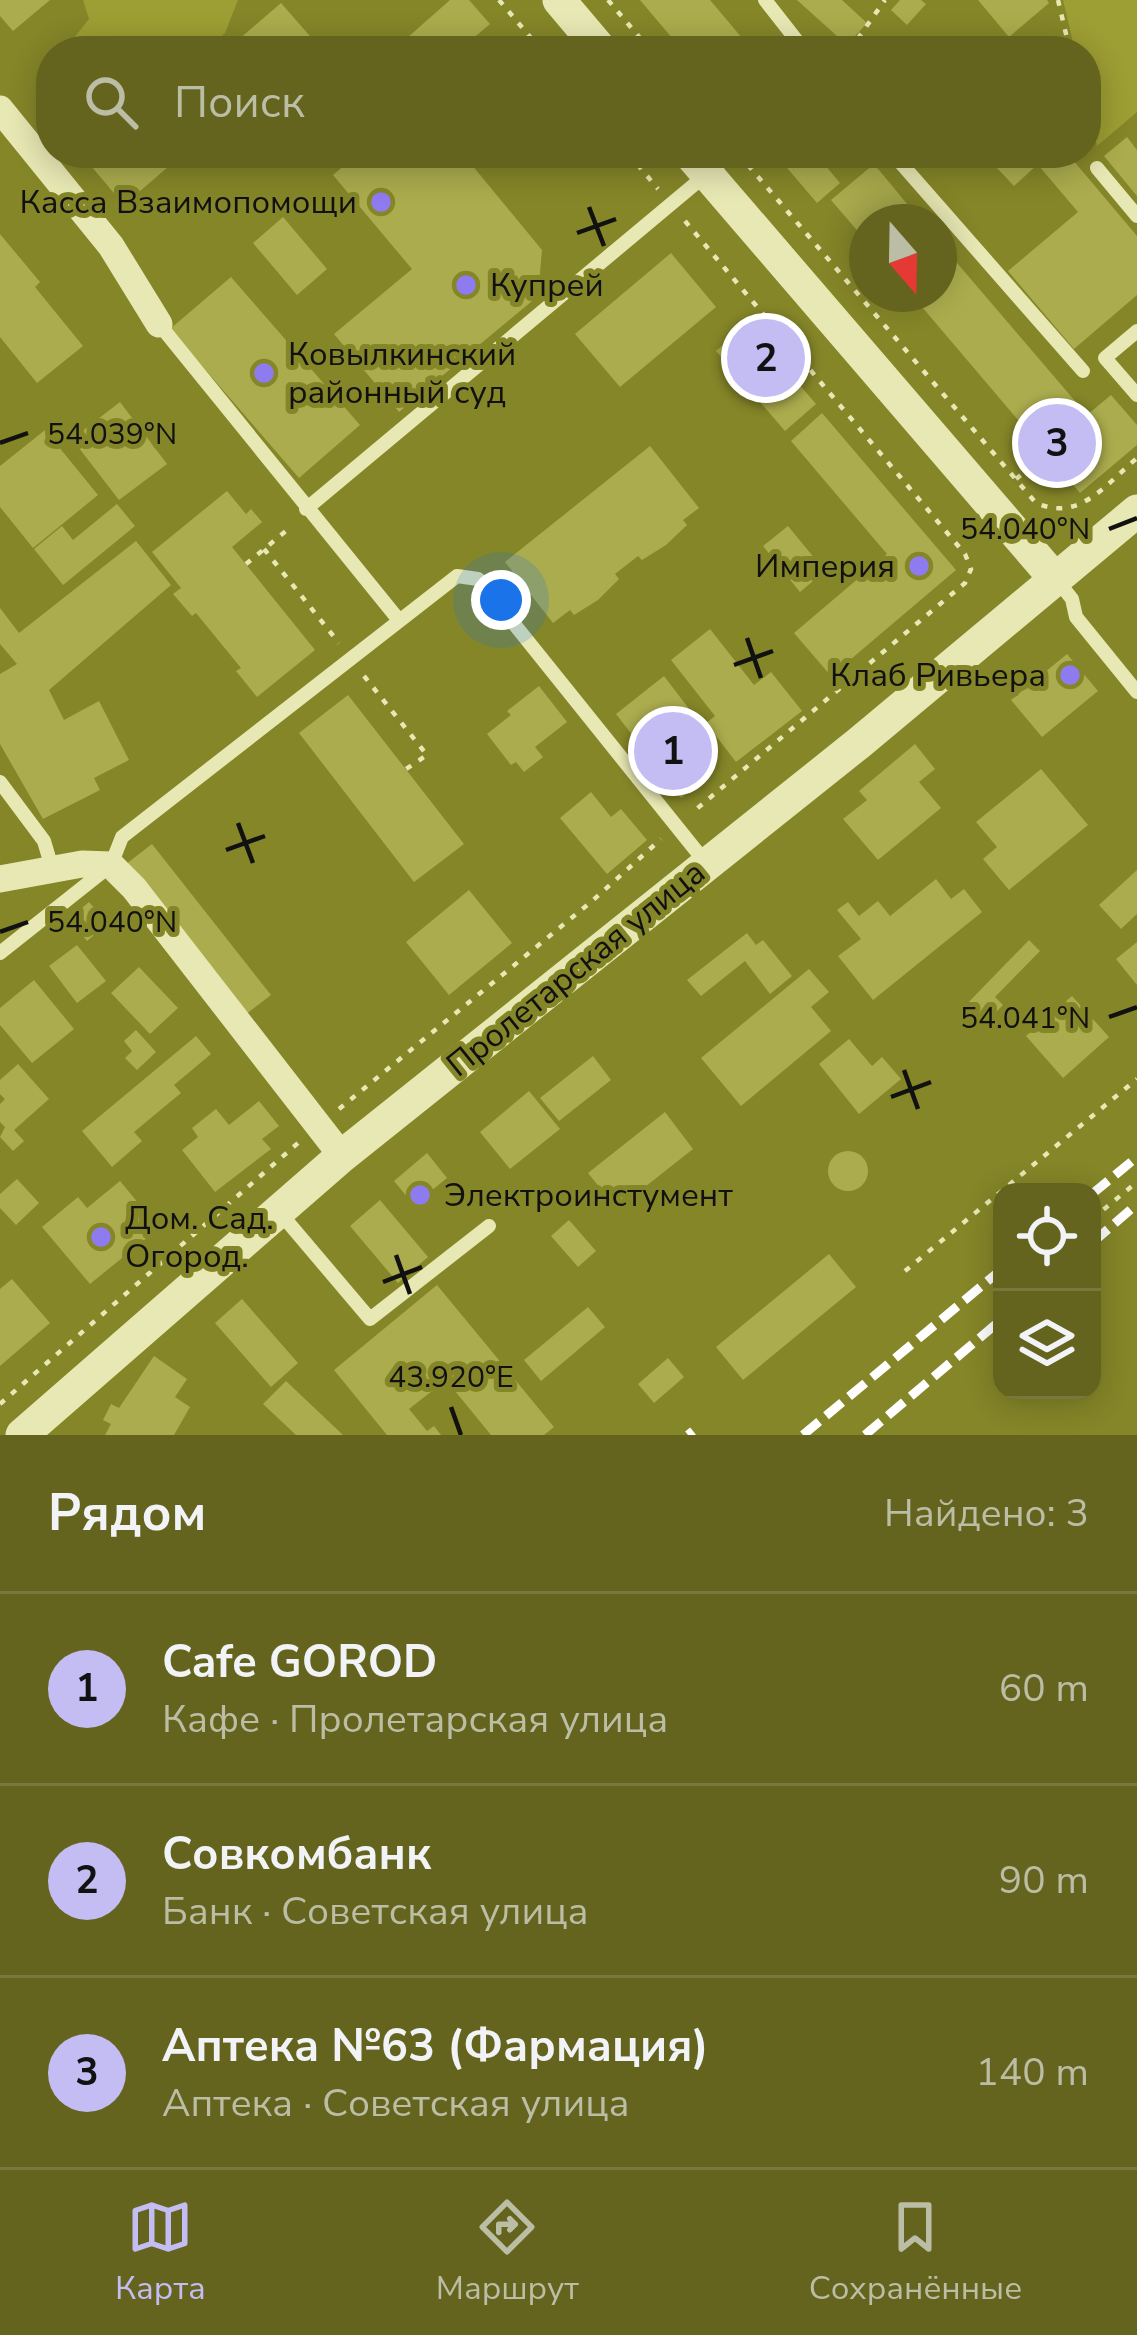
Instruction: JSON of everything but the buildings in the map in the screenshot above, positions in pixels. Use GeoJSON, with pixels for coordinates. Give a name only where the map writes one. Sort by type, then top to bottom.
{"type":"FeatureCollection","features":[{"type":"Feature","properties":{"kind":"street"},"geometry":{"type":"LineString","coordinates":[[559,0],[589,36]]}},
{"type":"Feature","properties":{"kind":"street"},"geometry":{"type":"LineString","coordinates":[[0,109],[36,153]]}},
{"type":"Feature","properties":{"kind":"street"},"geometry":{"type":"LineString","coordinates":[[48,168],[111,245],[159,325]]}},
{"type":"Feature","properties":{"kind":"street"},"geometry":{"type":"LineString","coordinates":[[724,168],[1056,580]]}},
{"type":"Feature","properties":{"kind":"street","name":"Пролетарская улица"},"geometry":{"type":"LineString","coordinates":[[22,1435],[342,1156],[1137,512]]}},
{"type":"Feature","properties":{"kind":"street"},"geometry":{"type":"LineString","coordinates":[[0,879],[52,868],[111,866],[134,888],[342,1156]]}},
{"type":"Feature","properties":{"kind":"lane"},"geometry":{"type":"LineString","coordinates":[[765,0],[793,36]]}},
{"type":"Feature","properties":{"kind":"lane"},"geometry":{"type":"LineString","coordinates":[[307,511],[671,204],[706,168]]}},
{"type":"Feature","properties":{"kind":"lane"},"geometry":{"type":"LineString","coordinates":[[905,168],[1083,371]]}},
{"type":"Feature","properties":{"kind":"lane"},"geometry":{"type":"LineString","coordinates":[[1097,168],[1137,216]]}},
{"type":"Feature","properties":{"kind":"lane"},"geometry":{"type":"LineString","coordinates":[[159,325],[398,619]]}},
{"type":"Feature","properties":{"kind":"lane"},"geometry":{"type":"LineString","coordinates":[[1137,331],[1105,358],[1137,394]]}},
{"type":"Feature","properties":{"kind":"lane"},"geometry":{"type":"LineString","coordinates":[[0,953],[111,866],[122,836],[457,576],[478,579],[706,863]]}},
{"type":"Feature","properties":{"kind":"lane"},"geometry":{"type":"LineString","coordinates":[[1056,580],[1072,599],[1076,617],[1137,692]]}},
{"type":"Feature","properties":{"kind":"lane"},"geometry":{"type":"LineString","coordinates":[[0,782],[44,841],[52,868]]}},
{"type":"Feature","properties":{"kind":"lane"},"geometry":{"type":"LineString","coordinates":[[279,1211],[370,1319],[489,1226]]}},
{"type":"Feature","properties":{"kind":"path"},"geometry":{"type":"LineString","coordinates":[[499,0],[529,36]]}},
{"type":"Feature","properties":{"kind":"path"},"geometry":{"type":"LineString","coordinates":[[608,0],[638,36]]}},
{"type":"Feature","properties":{"kind":"path"},"geometry":{"type":"LineString","coordinates":[[863,36],[884,0]]}},
{"type":"Feature","properties":{"kind":"path"},"geometry":{"type":"LineString","coordinates":[[1058,0],[1066,36]]}},
{"type":"Feature","properties":{"kind":"path"},"geometry":{"type":"LineString","coordinates":[[0,1404],[319,1125],[591,902],[965,584],[971,569],[965,554],[641,168]]}},
{"type":"Feature","properties":{"kind":"path"},"geometry":{"type":"LineString","coordinates":[[725,168],[1036,503],[1054,511],[1070,510],[1137,458]]}},
{"type":"Feature","properties":{"kind":"path"},"geometry":{"type":"LineString","coordinates":[[1016,479],[1046,454]]}},
{"type":"Feature","properties":{"kind":"path"},"geometry":{"type":"LineString","coordinates":[[1113,465],[1120,473]]}},
{"type":"Feature","properties":{"kind":"path"},"geometry":{"type":"LineString","coordinates":[[246,564],[307,511]]}},
{"type":"Feature","properties":{"kind":"path"},"geometry":{"type":"LineString","coordinates":[[905,1271],[1137,1079]]}},
{"type":"Feature","properties":{"kind":"path"},"geometry":{"type":"LineString","coordinates":[[1101,1212],[1137,1182]]}},
{"type":"Feature","properties":{"kind":"shaded area"},"geometry":{"type":"Polygon","coordinates":[[[83,0],[238,0],[222,36],[76,36],[89,19],[83,0]]]}},
{"type":"Feature","properties":{"kind":"shaded area"},"geometry":{"type":"Polygon","coordinates":[[[1063,0],[1137,0],[1137,112],[1101,143],[1101,36],[1071,36],[1063,0]]]}},
{"type":"Feature","properties":{"kind":"railway"},"geometry":{"type":"LineString","coordinates":[[1101,1187],[1137,1157]]}},
{"type":"Feature","properties":{"kind":"railway"},"geometry":{"type":"LineString","coordinates":[[1101,1235],[1137,1204]]}},
{"type":"Feature","properties":{"kind":"railway"},"geometry":{"type":"LineString","coordinates":[[803,1435],[993,1277]]}},
{"type":"Feature","properties":{"kind":"railway"},"geometry":{"type":"LineString","coordinates":[[865,1435],[993,1327]]}},
{"type":"Feature","properties":{"kind":"railway"},"geometry":{"type":"LineString","coordinates":[[688,1435],[693,1431]]}},
{"type":"Feature","properties":{"kind":"place","name":"Касса Взаимопомощи"},"geometry":{"type":"Point","coordinates":[381,202]}},
{"type":"Feature","properties":{"kind":"place","name":"Купрей"},"geometry":{"type":"Point","coordinates":[466,285]}},
{"type":"Feature","properties":{"kind":"place","name":"Совкомбанк"},"geometry":{"type":"Point","coordinates":[766,358]}},
{"type":"Feature","properties":{"kind":"place","name":"Ковылкинский районный суд"},"geometry":{"type":"Point","coordinates":[264,373]}},
{"type":"Feature","properties":{"kind":"place","name":"Аптека №63 (Фармация)"},"geometry":{"type":"Point","coordinates":[1057,443]}},
{"type":"Feature","properties":{"kind":"place","name":"Империя"},"geometry":{"type":"Point","coordinates":[919,566]}},
{"type":"Feature","properties":{"kind":"place","name":"Клаб Ривьера"},"geometry":{"type":"Point","coordinates":[1070,675]}},
{"type":"Feature","properties":{"kind":"place","name":"Cafe GOROD"},"geometry":{"type":"Point","coordinates":[673,751]}},
{"type":"Feature","properties":{"kind":"place","name":"Электроинстумент"},"geometry":{"type":"Point","coordinates":[420,1195]}},
{"type":"Feature","properties":{"kind":"place","name":"Дом. Сад. Огород."},"geometry":{"type":"Point","coordinates":[101,1237]}}]}
